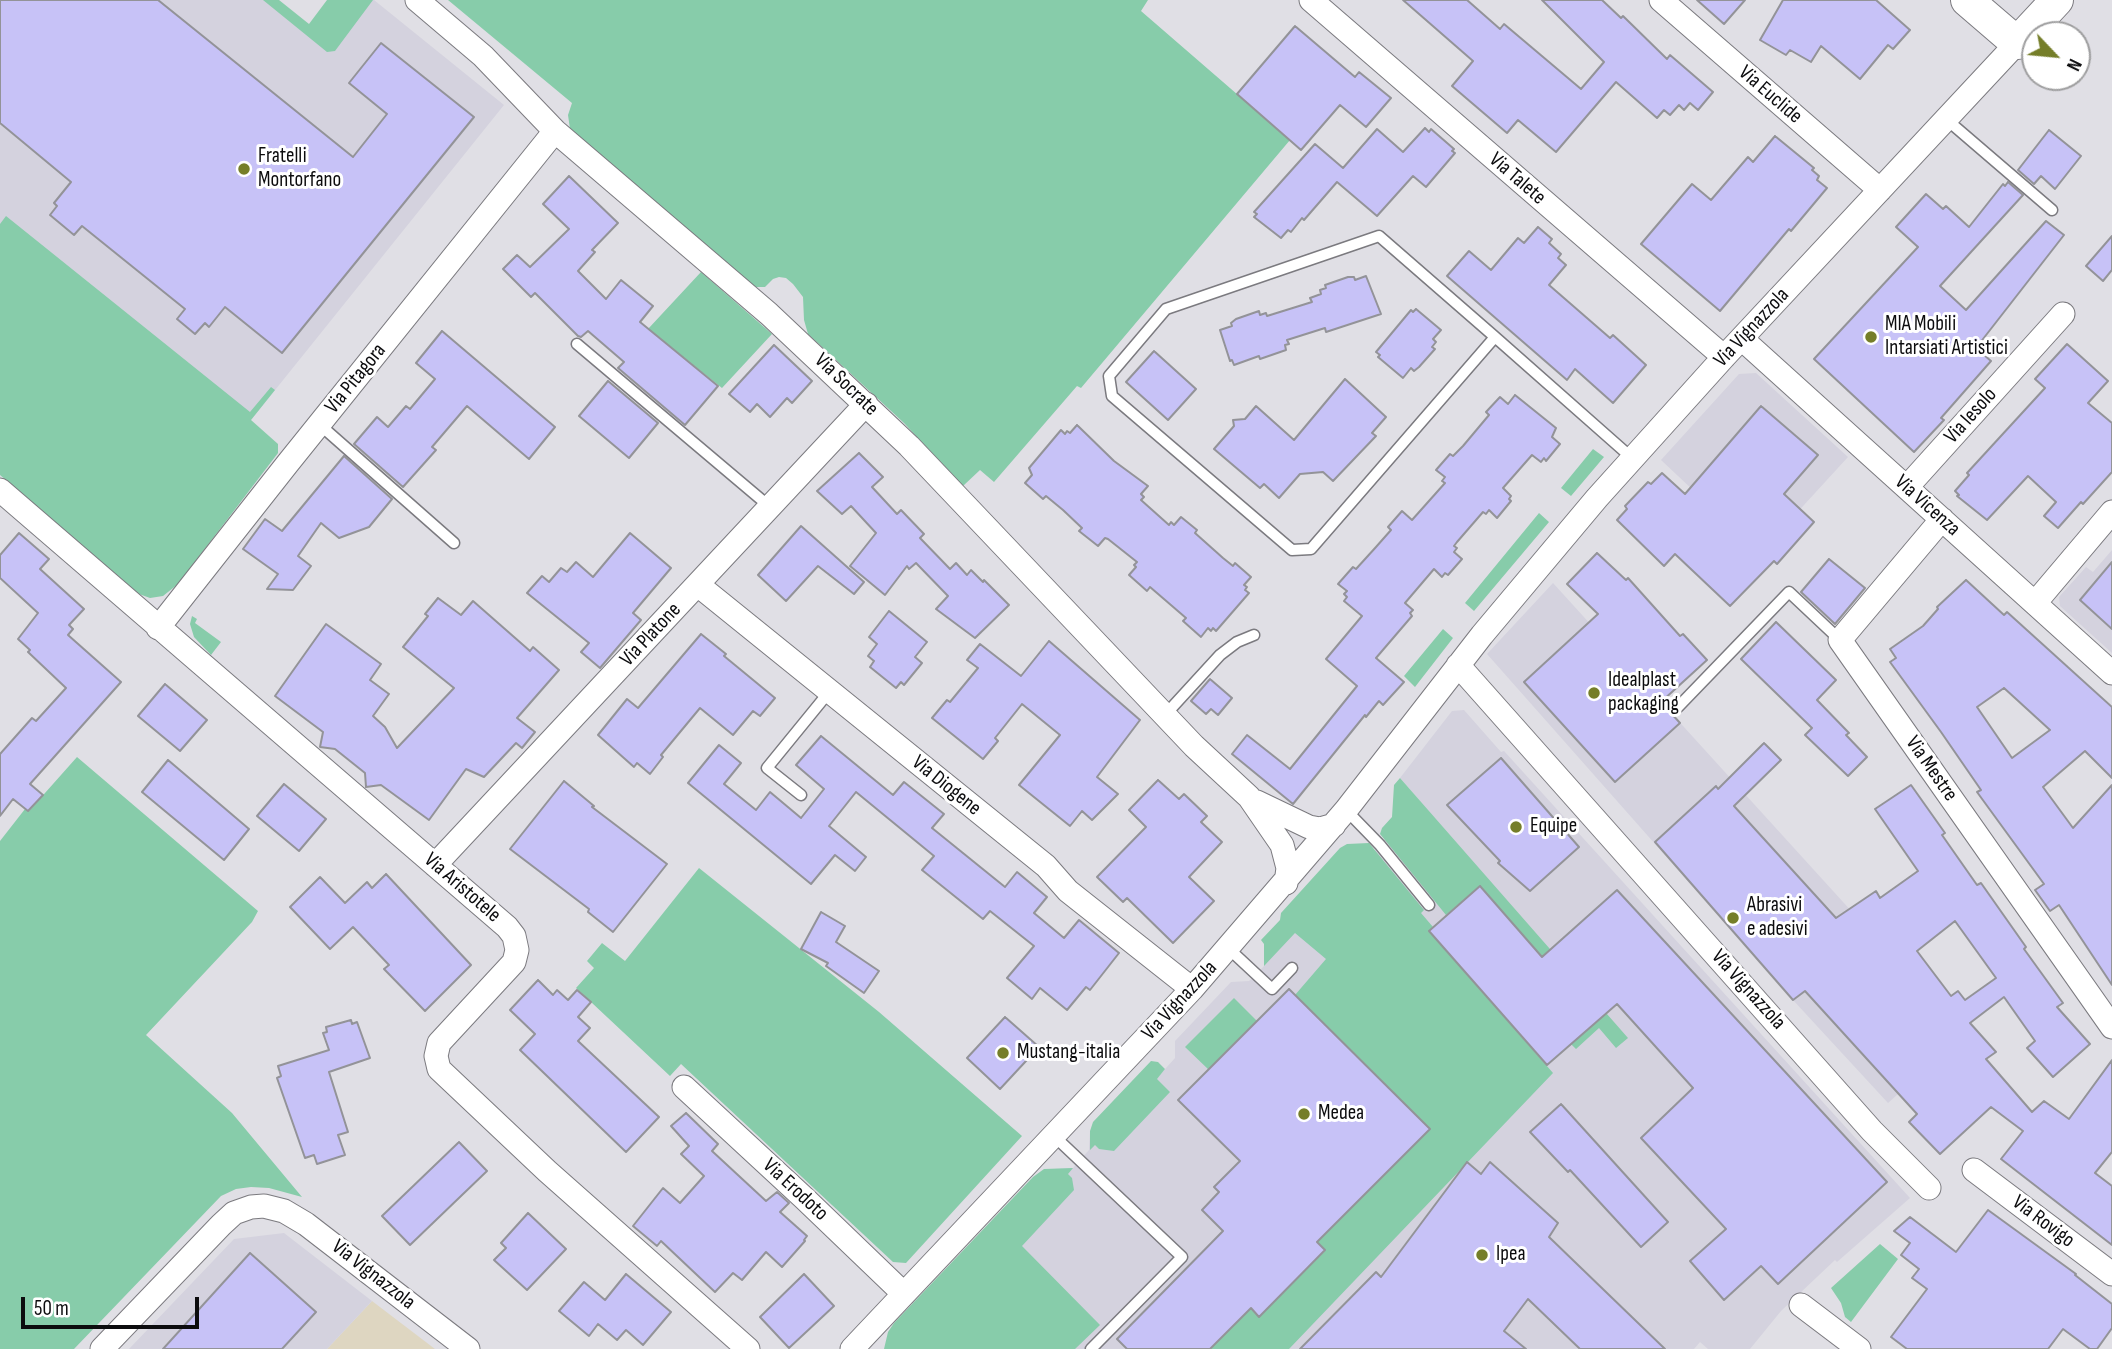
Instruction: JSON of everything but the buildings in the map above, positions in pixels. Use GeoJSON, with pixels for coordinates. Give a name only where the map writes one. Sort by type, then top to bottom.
{"type":"FeatureCollection","features":[{"type":"Feature","properties":{"kind":"street","name":"Via Socrate"},"geometry":{"type":"LineString","coordinates":[[417,0],[482,56],[555,131],[779,322],[927,464],[1165,715],[1248,797],[1282,845],[1288,868],[1286,883]]}},
{"type":"Feature","properties":{"kind":"street","name":"Via Talete"},"geometry":{"type":"LineString","coordinates":[[1311,0],[1724,357]]}},
{"type":"Feature","properties":{"kind":"street","name":"Via Euclide"},"geometry":{"type":"LineString","coordinates":[[1661,0],[1880,190]]}},
{"type":"Feature","properties":{"kind":"street"},"geometry":{"type":"LineString","coordinates":[[1968,0],[2017,43]]}},
{"type":"Feature","properties":{"kind":"street","name":"Via Vignazzola"},"geometry":{"type":"LineString","coordinates":[[854,1348],[1192,989],[1340,818],[1458,665],[1632,458],[2057,0]]}},
{"type":"Feature","properties":{"kind":"street","name":"Via Pitagora"},"geometry":{"type":"LineString","coordinates":[[159,628],[555,131]]}},
{"type":"Feature","properties":{"kind":"street","name":"Via Iesolo"},"geometry":{"type":"LineString","coordinates":[[1907,487],[2063,314]]}},
{"type":"Feature","properties":{"kind":"street","name":"Via Vicenza"},"geometry":{"type":"LineString","coordinates":[[1742,339],[2112,673]]}},
{"type":"Feature","properties":{"kind":"street","name":"Via Platone"},"geometry":{"type":"LineString","coordinates":[[435,865],[866,404]]}},
{"type":"Feature","properties":{"kind":"street","name":"Via Aristotele"},"geometry":{"type":"LineString","coordinates":[[0,490],[507,927],[514,936],[517,950],[514,962],[439,1043],[436,1056],[439,1069],[547,1171],[748,1349]]}},
{"type":"Feature","properties":{"kind":"street"},"geometry":{"type":"LineString","coordinates":[[2035,603],[2112,512]]}},
{"type":"Feature","properties":{"kind":"street"},"geometry":{"type":"LineString","coordinates":[[1840,640],[1942,519]]}},
{"type":"Feature","properties":{"kind":"street","name":"Via Diogene"},"geometry":{"type":"LineString","coordinates":[[698,585],[1046,866],[1069,891],[1192,989]]}},
{"type":"Feature","properties":{"kind":"street","name":"Via Mestre"},"geometry":{"type":"LineString","coordinates":[[1840,640],[2112,1027]]}},
{"type":"Feature","properties":{"kind":"street","name":"Via Vignazzola"},"geometry":{"type":"LineString","coordinates":[[1458,665],[1872,1131],[1929,1188]]}},
{"type":"Feature","properties":{"kind":"street","name":"Via Socrate"},"geometry":{"type":"LineString","coordinates":[[1248,797],[1309,827],[1320,829],[1340,818]]}},
{"type":"Feature","properties":{"kind":"street","name":"Via Erodoto"},"geometry":{"type":"LineString","coordinates":[[684,1087],[904,1294]]}},
{"type":"Feature","properties":{"kind":"street","name":"Via Rovigo"},"geometry":{"type":"LineString","coordinates":[[1974,1170],[2112,1274]]}},
{"type":"Feature","properties":{"kind":"street","name":"Via Vignazzola"},"geometry":{"type":"LineString","coordinates":[[102,1349],[234,1213],[251,1207],[274,1208],[306,1224],[468,1349]]}},
{"type":"Feature","properties":{"kind":"street"},"geometry":{"type":"LineString","coordinates":[[1801,1305],[1859,1349]]}},
{"type":"Feature","properties":{"kind":"lane"},"geometry":{"type":"LineString","coordinates":[[1946,119],[2052,210]]}},
{"type":"Feature","properties":{"kind":"lane"},"geometry":{"type":"LineString","coordinates":[[1495,337],[1311,549],[1292,550],[1112,396],[1109,376],[1166,309],[1379,236],[1495,337],[1632,458]]}},
{"type":"Feature","properties":{"kind":"lane"},"geometry":{"type":"LineString","coordinates":[[577,344],[770,507]]}},
{"type":"Feature","properties":{"kind":"lane"},"geometry":{"type":"LineString","coordinates":[[319,424],[454,543]]}},
{"type":"Feature","properties":{"kind":"lane"},"geometry":{"type":"LineString","coordinates":[[1678,707],[1789,592],[1840,640]]}},
{"type":"Feature","properties":{"kind":"lane"},"geometry":{"type":"LineString","coordinates":[[1165,715],[1220,654],[1237,642],[1254,635]]}},
{"type":"Feature","properties":{"kind":"lane"},"geometry":{"type":"LineString","coordinates":[[801,795],[768,768],[830,692]]}},
{"type":"Feature","properties":{"kind":"lane"},"geometry":{"type":"LineString","coordinates":[[1340,818],[1380,845],[1429,905]]}},
{"type":"Feature","properties":{"kind":"lane"},"geometry":{"type":"LineString","coordinates":[[1228,948],[1272,989],[1292,968]]}},
{"type":"Feature","properties":{"kind":"lane"},"geometry":{"type":"LineString","coordinates":[[1053,1135],[1182,1257],[1091,1349]]}},
{"type":"Feature","properties":{"kind":"shaded area","name":"Fratelli Montorfano"},"geometry":{"type":"Polygon","coordinates":[[[0,0],[274,0],[332,47],[369,0],[374,0],[504,105],[251,420],[0,231],[0,0]]]}},
{"type":"Feature","properties":{"kind":"shaded area"},"geometry":{"type":"Polygon","coordinates":[[[1756,373],[1848,457],[1760,553],[1661,460],[1739,374],[1756,373]]]}},
{"type":"Feature","properties":{"kind":"shaded area"},"geometry":{"type":"Polygon","coordinates":[[[2112,550],[2112,653],[2060,606],[2059,597],[2086,567],[2093,572],[2112,550]]]}},
{"type":"Feature","properties":{"kind":"shaded area"},"geometry":{"type":"Polygon","coordinates":[[[1553,583],[1964,1035],[1888,1103],[1793,1000],[1487,654],[1553,583]]]}},
{"type":"Feature","properties":{"kind":"shaded area"},"geometry":{"type":"Polygon","coordinates":[[[1464,710],[1910,1198],[1837,1262],[1835,1260],[1781,1311],[1750,1349],[1708,1349],[1700,1342],[1694,1349],[884,1349],[1053,1169],[1073,1168],[1089,1150],[1090,1131],[1138,1099],[1175,1058],[1175,1041],[1231,982],[1249,981],[1264,966],[1264,943],[1359,867],[1420,801],[1400,778],[1452,711],[1464,710]]]}},
{"type":"Feature","properties":{"kind":"shaded area"},"geometry":{"type":"Polygon","coordinates":[[[284,1233],[372,1301],[327,1349],[129,1349],[234,1239],[284,1233]]]}},
{"type":"Feature","properties":{"kind":"shaded area"},"geometry":{"type":"Polygon","coordinates":[[[372,1301],[435,1349],[327,1349],[372,1301]]]}},
{"type":"Feature","properties":{"kind":"green space"},"geometry":{"type":"Polygon","coordinates":[[[263,0],[279,0],[309,24],[327,0],[373,0],[335,51],[327,52],[263,0]]]}},
{"type":"Feature","properties":{"kind":"green space"},"geometry":{"type":"Polygon","coordinates":[[[448,0],[1148,0],[1141,11],[1290,140],[1081,388],[1077,386],[994,482],[980,470],[963,486],[904,423],[808,334],[803,297],[793,284],[786,278],[779,277],[765,287],[751,284],[570,129],[568,115],[572,103],[448,0]]]}},
{"type":"Feature","properties":{"kind":"green space"},"geometry":{"type":"Polygon","coordinates":[[[6,216],[250,412],[271,387],[275,390],[251,420],[278,444],[278,453],[178,584],[163,596],[150,598],[139,594],[0,475],[0,224],[6,216]]]}},
{"type":"Feature","properties":{"kind":"green space"},"geometry":{"type":"Polygon","coordinates":[[[701,272],[772,334],[722,388],[648,329],[701,272]]]}},
{"type":"Feature","properties":{"kind":"green space"},"geometry":{"type":"Polygon","coordinates":[[[1593,449],[1604,457],[1571,496],[1561,488],[1593,449]]]}},
{"type":"Feature","properties":{"kind":"green space"},"geometry":{"type":"Polygon","coordinates":[[[1539,513],[1549,522],[1474,611],[1465,603],[1539,513]]]}},
{"type":"Feature","properties":{"kind":"green space"},"geometry":{"type":"Polygon","coordinates":[[[192,616],[197,619],[195,623],[221,642],[211,655],[194,637],[190,624],[192,616]]]}},
{"type":"Feature","properties":{"kind":"green space"},"geometry":{"type":"Polygon","coordinates":[[[1443,629],[1453,638],[1415,687],[1404,676],[1443,629]]]}},
{"type":"Feature","properties":{"kind":"green space"},"geometry":{"type":"Polygon","coordinates":[[[77,757],[258,911],[252,922],[146,1035],[232,1113],[302,1197],[269,1188],[251,1187],[236,1189],[221,1196],[74,1349],[0,1349],[0,841],[25,809],[29,811],[77,757]]]}},
{"type":"Feature","properties":{"kind":"green space"},"geometry":{"type":"Polygon","coordinates":[[[1400,778],[1628,1038],[1616,1048],[1599,1028],[1576,1049],[1571,1044],[1597,1020],[1480,886],[1446,915],[1380,834],[1392,817],[1394,785],[1400,778]]]}},
{"type":"Feature","properties":{"kind":"green space"},"geometry":{"type":"Polygon","coordinates":[[[1369,843],[1424,910],[1421,913],[1433,927],[1429,931],[1553,1073],[1289,1349],[1210,1349],[1251,1308],[1260,1316],[1325,1251],[1317,1242],[1429,1129],[1295,995],[1326,959],[1295,933],[1264,966],[1264,944],[1261,940],[1280,920],[1281,913],[1340,848],[1347,844],[1369,843]]]}},
{"type":"Feature","properties":{"kind":"green space"},"geometry":{"type":"Polygon","coordinates":[[[699,868],[879,1012],[1022,1136],[906,1263],[893,1262],[681,1064],[670,1076],[576,988],[594,968],[587,961],[602,943],[625,961],[699,868]]]}},
{"type":"Feature","properties":{"kind":"green space"},"geometry":{"type":"Polygon","coordinates":[[[1234,998],[1257,1021],[1209,1070],[1185,1047],[1234,998]]]}},
{"type":"Feature","properties":{"kind":"green space"},"geometry":{"type":"Polygon","coordinates":[[[1151,1061],[1158,1062],[1165,1069],[1157,1079],[1170,1092],[1114,1151],[1099,1149],[1095,1145],[1090,1150],[1093,1122],[1151,1061]]]}},
{"type":"Feature","properties":{"kind":"green space"},"geometry":{"type":"Polygon","coordinates":[[[1073,1168],[1068,1174],[1072,1178],[1074,1190],[1022,1246],[1100,1325],[1075,1349],[884,1349],[888,1332],[894,1323],[1033,1177],[1044,1169],[1073,1168]]]}},
{"type":"Feature","properties":{"kind":"green space"},"geometry":{"type":"Polygon","coordinates":[[[1880,1244],[1898,1259],[1851,1322],[1845,1317],[1841,1303],[1831,1288],[1880,1244]]]}},
{"type":"Feature","properties":{"kind":"place","name":"Fratelli Montorfano"},"geometry":{"type":"Point","coordinates":[244,169]}},
{"type":"Feature","properties":{"kind":"place","name":"MIA Mobili Intarsiati Artistici"},"geometry":{"type":"Point","coordinates":[1871,337]}},
{"type":"Feature","properties":{"kind":"place","name":"Idealplast packaging"},"geometry":{"type":"Point","coordinates":[1594,693]}},
{"type":"Feature","properties":{"kind":"place","name":"Equipe"},"geometry":{"type":"Point","coordinates":[1516,827]}},
{"type":"Feature","properties":{"kind":"place","name":"Abrasivi e adesivi"},"geometry":{"type":"Point","coordinates":[1733,918]}},
{"type":"Feature","properties":{"kind":"place","name":"Mustang-italia"},"geometry":{"type":"Point","coordinates":[1003,1053]}},
{"type":"Feature","properties":{"kind":"place","name":"Medea"},"geometry":{"type":"Point","coordinates":[1304,1114]}},
{"type":"Feature","properties":{"kind":"place","name":"Ipea"},"geometry":{"type":"Point","coordinates":[1482,1255]}}]}
